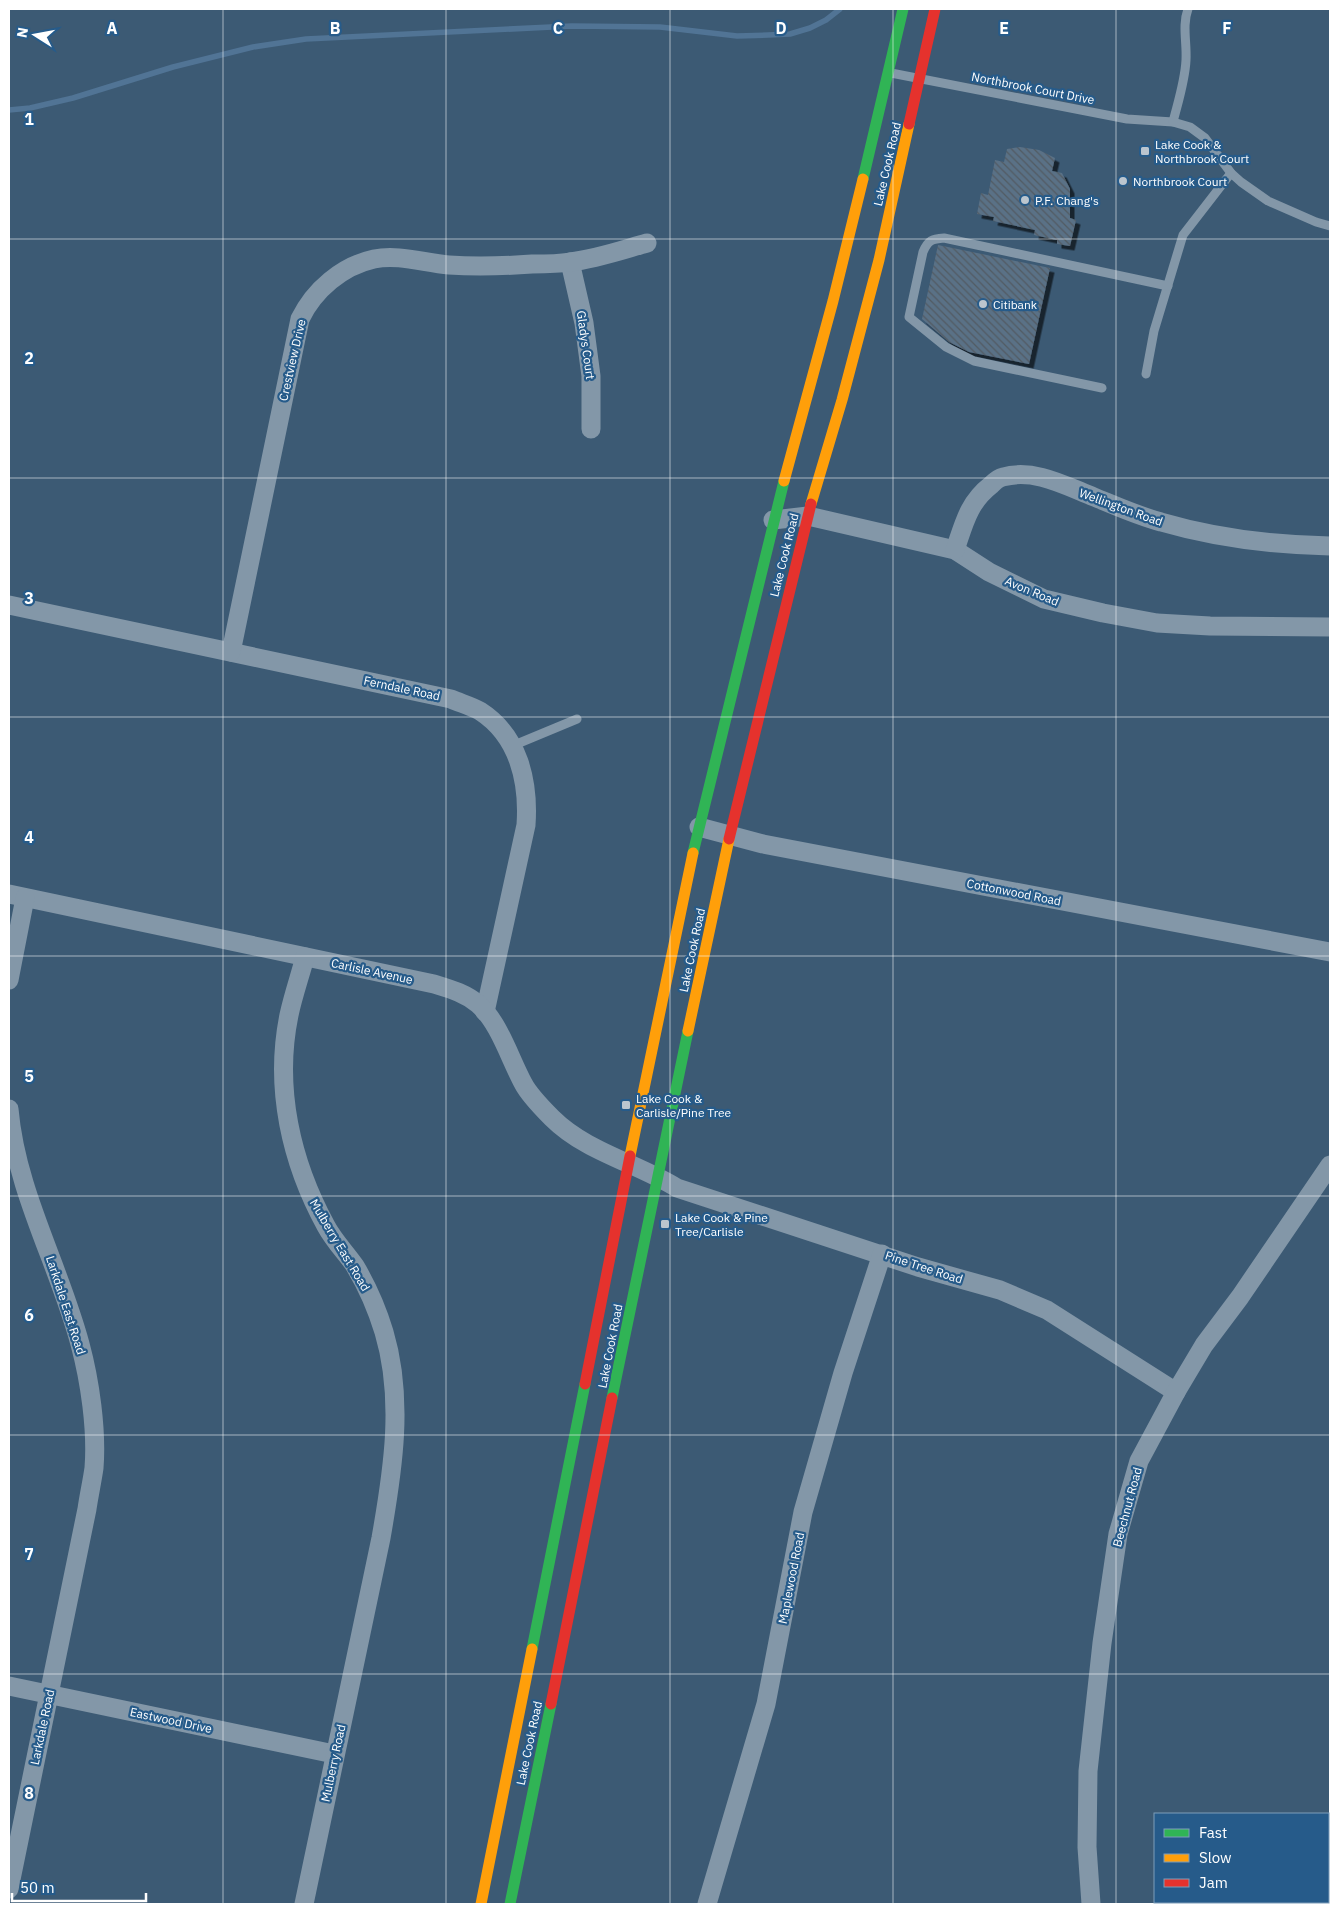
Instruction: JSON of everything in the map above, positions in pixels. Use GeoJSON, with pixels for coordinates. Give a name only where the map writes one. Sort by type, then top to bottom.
{"type":"FeatureCollection","features":[{"type":"Feature","properties":{"kind":"main road","name":"Lake Cook Road"},"geometry":{"type":"LineString","coordinates":[[481,1904],[629,1163],[699,828],[773,520],[833,301],[890,72],[902,9]]}},
{"type":"Feature","properties":{"kind":"main road","name":"Lake Cook Road"},"geometry":{"type":"LineString","coordinates":[[510,1904],[658,1176],[730,835],[808,516],[842,400],[879,260],[935,9]]}},
{"type":"Feature","properties":{"kind":"street","name":"Crestview Drive"},"geometry":{"type":"LineString","coordinates":[[231,652],[300,319],[307,303],[318,291],[339,274],[357,264],[374,259],[397,257],[448,265],[505,266],[570,262],[647,243]]}},
{"type":"Feature","properties":{"kind":"street","name":"Gladys Court"},"geometry":{"type":"LineString","coordinates":[[570,262],[584,323],[591,376],[591,429]]}},
{"type":"Feature","properties":{"kind":"street","name":"Wellington Road"},"geometry":{"type":"LineString","coordinates":[[955,550],[970,507],[975,501],[1001,477],[1022,474],[1046,478],[1161,522],[1209,534],[1267,542],[1330,546]]}},
{"type":"Feature","properties":{"kind":"street","name":"Avon Road"},"geometry":{"type":"LineString","coordinates":[[773,520],[808,516],[955,550],[989,572],[1044,599],[1157,623],[1210,626],[1330,627]]}},
{"type":"Feature","properties":{"kind":"street","name":"Ferndale Road"},"geometry":{"type":"LineString","coordinates":[[9,605],[451,699],[480,711],[503,730],[518,758],[525,780],[526,825],[485,1012]]}},
{"type":"Feature","properties":{"kind":"street","name":"Cottonwood Road"},"geometry":{"type":"LineString","coordinates":[[699,828],[763,844],[1330,952]]}},
{"type":"Feature","properties":{"kind":"street","name":"Carlisle Avenue"},"geometry":{"type":"LineString","coordinates":[[17,896],[434,984],[463,993],[479,1004],[492,1019],[524,1085],[553,1119],[586,1144],[658,1176]]}},
{"type":"Feature","properties":{"kind":"street"},"geometry":{"type":"LineString","coordinates":[[9,980],[17,896]]}},
{"type":"Feature","properties":{"kind":"street","name":"Mulberry East Road"},"geometry":{"type":"LineString","coordinates":[[305,957],[289,1015],[283,1058],[285,1102],[293,1147],[308,1192],[327,1229],[354,1266],[371,1297],[384,1332],[394,1384],[394,1439],[389,1493],[363,1622]]}},
{"type":"Feature","properties":{"kind":"street","name":"Larkdale East Road"},"geometry":{"type":"LineString","coordinates":[[9,1108],[10,1125],[23,1178],[80,1344],[89,1387],[94,1430],[94,1467],[76,1565]]}},
{"type":"Feature","properties":{"kind":"street","name":"Beechnut Road"},"geometry":{"type":"LineString","coordinates":[[1091,1904],[1087,1847],[1088,1771],[1102,1643],[1118,1534],[1139,1461],[1204,1345],[1240,1297],[1330,1164]]}},
{"type":"Feature","properties":{"kind":"street","name":"Pine Tree Road"},"geometry":{"type":"LineString","coordinates":[[658,1176],[677,1188],[918,1267],[1000,1290],[1047,1310],[1176,1392]]}},
{"type":"Feature","properties":{"kind":"street","name":"Maplewood Road"},"geometry":{"type":"LineString","coordinates":[[707,1904],[766,1704],[804,1512],[843,1373],[882,1254]]}},
{"type":"Feature","properties":{"kind":"street","name":"Larkdale Road"},"geometry":{"type":"LineString","coordinates":[[9,1888],[76,1565]]}},
{"type":"Feature","properties":{"kind":"street","name":"Mulberry Road"},"geometry":{"type":"LineString","coordinates":[[304,1904],[363,1622]]}},
{"type":"Feature","properties":{"kind":"street","name":"Eastwood Drive"},"geometry":{"type":"LineString","coordinates":[[9,1686],[334,1754]]}},
{"type":"Feature","properties":{"kind":"lane"},"geometry":{"type":"LineString","coordinates":[[1173,122],[1182,87],[1186,60],[1185,35],[1188,9]]}},
{"type":"Feature","properties":{"kind":"lane","name":"Northbrook Court Drive"},"geometry":{"type":"LineString","coordinates":[[890,72],[1127,119],[1173,122],[1190,127],[1205,138],[1231,173],[1268,201],[1316,222],[1330,226]]}},
{"type":"Feature","properties":{"kind":"lane"},"geometry":{"type":"LineString","coordinates":[[1146,374],[1154,331],[1184,235],[1231,173]]}},
{"type":"Feature","properties":{"kind":"lane"},"geometry":{"type":"LineString","coordinates":[[1102,388],[974,361],[946,347],[909,317],[926,244],[932,239],[944,238],[1168,286]]}},
{"type":"Feature","properties":{"kind":"lane"},"geometry":{"type":"LineString","coordinates":[[511,746],[577,719]]}},
{"type":"Feature","properties":{"kind":"building","name":"P.F. Chang's"},"geometry":{"type":"Polygon","coordinates":[[[1020,147],[1039,150],[1055,158],[1052,171],[1062,173],[1070,189],[1070,218],[1076,220],[1070,246],[1057,244],[1057,240],[1034,235],[1035,230],[993,221],[994,217],[977,214],[981,193],[988,195],[995,160],[1004,162],[1007,149],[1020,147]]]}},
{"type":"Feature","properties":{"kind":"building","name":"Citibank"},"geometry":{"type":"Polygon","coordinates":[[[938,245],[1050,268],[1029,364],[969,352],[949,342],[922,319],[938,245]]]}},
{"type":"Feature","properties":{"kind":"waterway"},"geometry":{"type":"LineString","coordinates":[[9,110],[30,108],[73,98],[173,67],[253,47],[306,39],[572,26],[660,27],[737,36],[790,34],[810,28],[826,20],[840,9]]}},
{"type":"Feature","properties":{"kind":"traffic: fast"},"geometry":{"type":"LineString","coordinates":[[863,179],[903,9]]}},
{"type":"Feature","properties":{"kind":"traffic: fast"},"geometry":{"type":"LineString","coordinates":[[693,853],[784,481]]}},
{"type":"Feature","properties":{"kind":"traffic: fast"},"geometry":{"type":"LineString","coordinates":[[612,1398],[688,1031]]}},
{"type":"Feature","properties":{"kind":"traffic: fast"},"geometry":{"type":"LineString","coordinates":[[532,1649],[585,1384]]}},
{"type":"Feature","properties":{"kind":"traffic: fast"},"geometry":{"type":"LineString","coordinates":[[510,1904],[551,1704]]}},
{"type":"Feature","properties":{"kind":"traffic: slow"},"geometry":{"type":"LineString","coordinates":[[811,504],[842,400],[879,260],[909,124]]}},
{"type":"Feature","properties":{"kind":"traffic: slow"},"geometry":{"type":"LineString","coordinates":[[784,481],[833,301],[863,179]]}},
{"type":"Feature","properties":{"kind":"traffic: slow"},"geometry":{"type":"LineString","coordinates":[[688,1031],[729,839]]}},
{"type":"Feature","properties":{"kind":"traffic: slow"},"geometry":{"type":"LineString","coordinates":[[630,1156],[693,853]]}},
{"type":"Feature","properties":{"kind":"traffic: slow"},"geometry":{"type":"LineString","coordinates":[[481,1904],[532,1649]]}},
{"type":"Feature","properties":{"kind":"traffic: jam"},"geometry":{"type":"LineString","coordinates":[[909,124],[935,9]]}},
{"type":"Feature","properties":{"kind":"traffic: jam"},"geometry":{"type":"LineString","coordinates":[[729,839],[811,504]]}},
{"type":"Feature","properties":{"kind":"traffic: jam"},"geometry":{"type":"LineString","coordinates":[[585,1384],[630,1156]]}},
{"type":"Feature","properties":{"kind":"traffic: jam"},"geometry":{"type":"LineString","coordinates":[[551,1704],[612,1398]]}},
{"type":"Feature","properties":{"kind":"place","name":"Lake Cook & Northbrook Court"},"geometry":{"type":"Point","coordinates":[1145,151]}},
{"type":"Feature","properties":{"kind":"place","name":"Northbrook Court"},"geometry":{"type":"Point","coordinates":[1123,181]}},
{"type":"Feature","properties":{"kind":"place","name":"P.F. Chang's"},"geometry":{"type":"Point","coordinates":[1025,200]}},
{"type":"Feature","properties":{"kind":"place","name":"Citibank"},"geometry":{"type":"Point","coordinates":[983,304]}},
{"type":"Feature","properties":{"kind":"place","name":"Lake Cook & Carlisle/Pine Tree"},"geometry":{"type":"Point","coordinates":[626,1105]}},
{"type":"Feature","properties":{"kind":"place","name":"Lake Cook & Pine Tree/Carlisle"},"geometry":{"type":"Point","coordinates":[665,1224]}}]}
